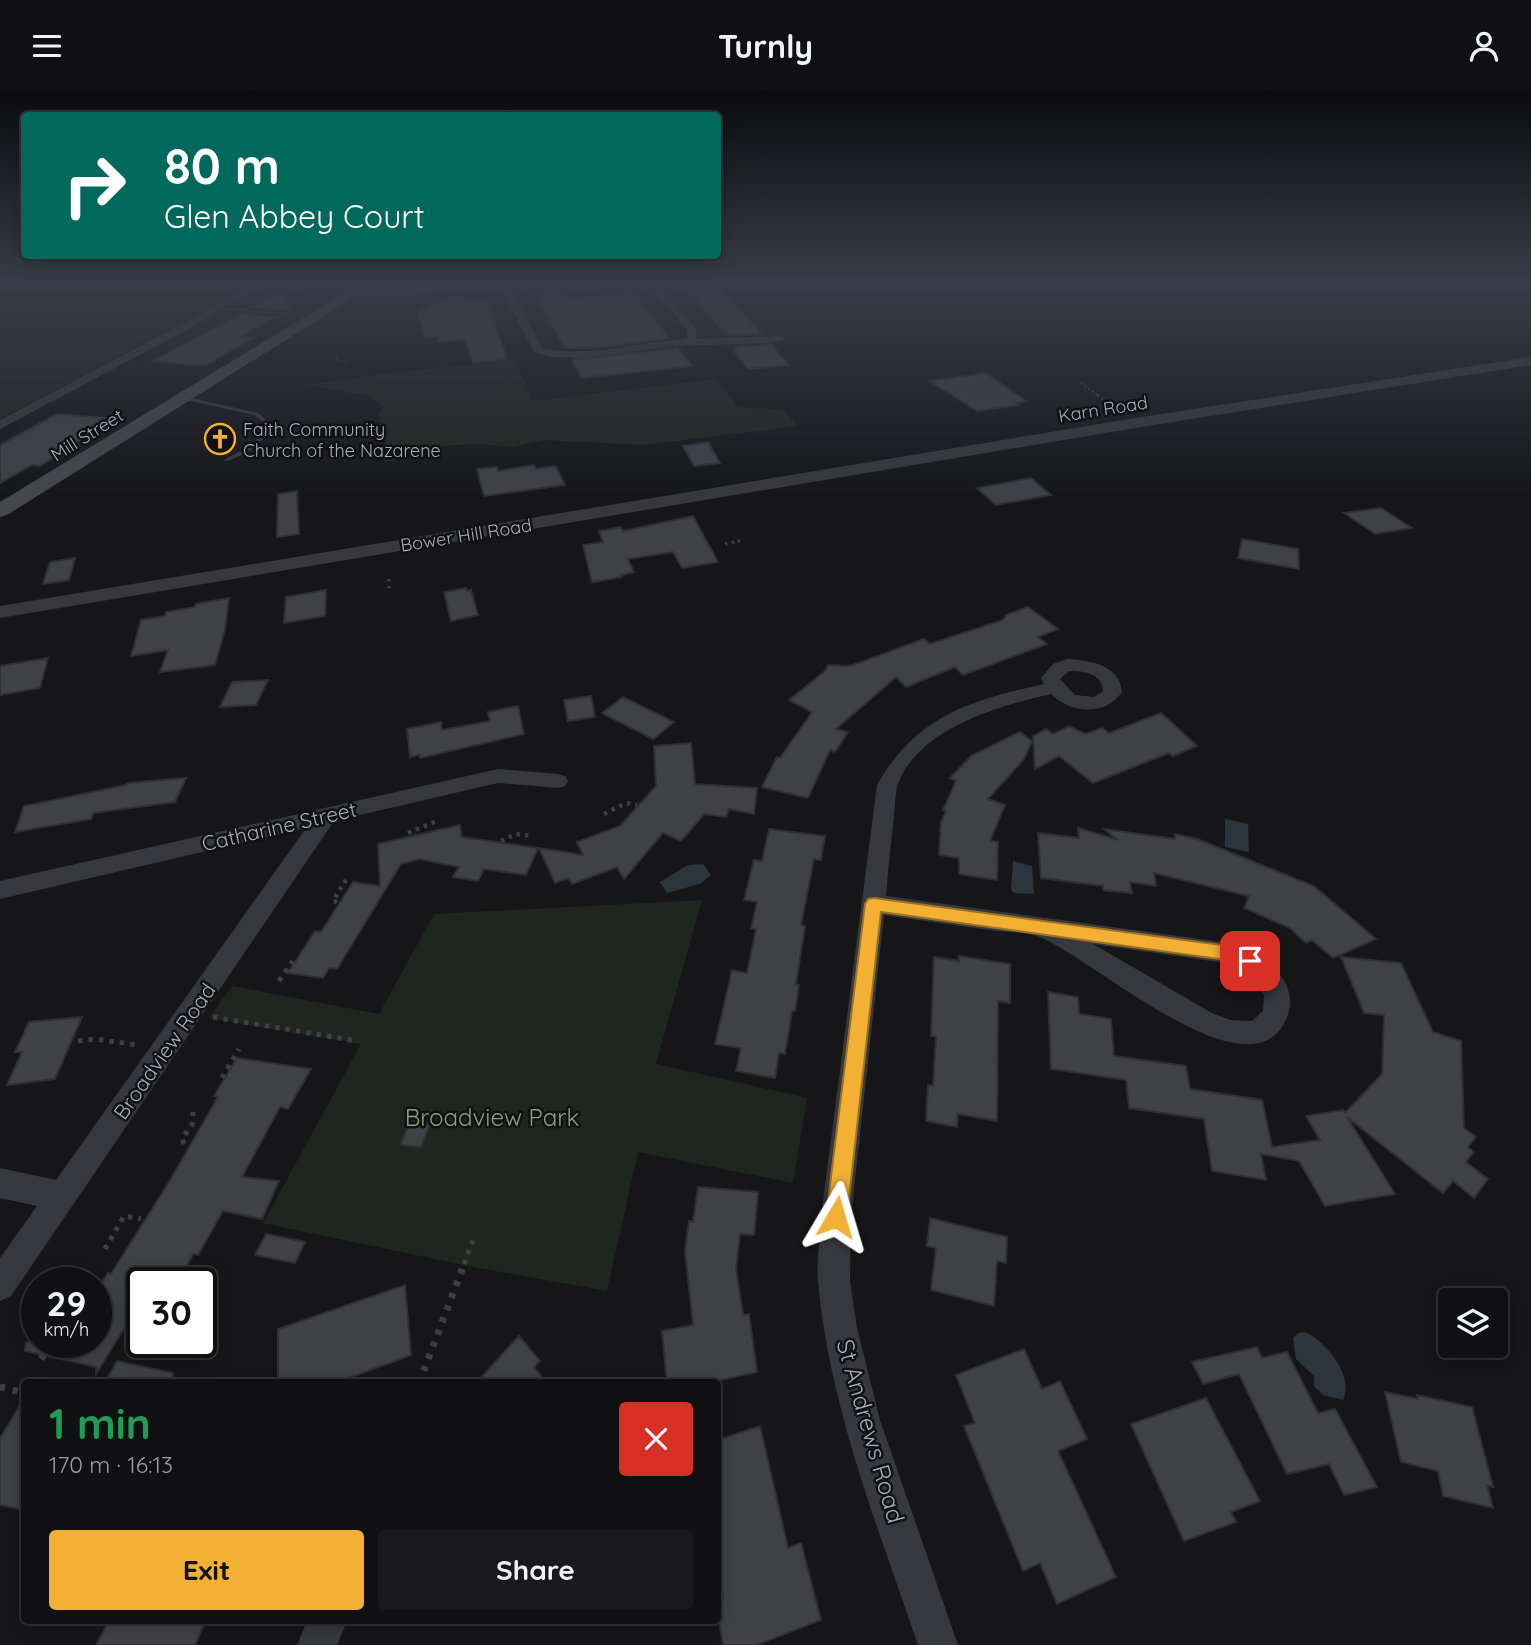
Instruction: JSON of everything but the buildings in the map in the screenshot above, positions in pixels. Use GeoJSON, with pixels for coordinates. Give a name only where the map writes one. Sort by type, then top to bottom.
{"type":"FeatureCollection","features":[{"type":"Feature","properties":{"kind":"main road","name":"Mill Street"},"geometry":{"type":"LineString","coordinates":[[0,511],[255,354]]}},
{"type":"Feature","properties":{"kind":"street"},"geometry":{"type":"LineString","coordinates":[[0,425],[133,354]]}},
{"type":"Feature","properties":{"kind":"street","name":"Karn Road"},"geometry":{"type":"LineString","coordinates":[[931,457],[1531,361]]}},
{"type":"Feature","properties":{"kind":"street","name":"Bower Hill Road"},"geometry":{"type":"LineString","coordinates":[[0,612],[931,457]]}},
{"type":"Feature","properties":{"kind":"street","name":"St Andrews Road"},"geometry":{"type":"LineString","coordinates":[[938,1645],[855,1391],[834,1279],[836,1217],[887,785],[898,762],[918,740],[943,725],[1014,697],[1053,688]]}},
{"type":"Feature","properties":{"kind":"street","name":"Catharine Street"},"geometry":{"type":"LineString","coordinates":[[0,890],[498,776],[558,781]]}},
{"type":"Feature","properties":{"kind":"street","name":"Broadview Road"},"geometry":{"type":"LineString","coordinates":[[0,1285],[326,816]]}},
{"type":"Feature","properties":{"kind":"street"},"geometry":{"type":"LineString","coordinates":[[874,904],[1236,954],[1250,961],[1272,983],[1277,995],[1275,1017],[1269,1027],[1257,1031],[1245,1034],[1228,1032],[1044,928]]}},
{"type":"Feature","properties":{"kind":"street"},"geometry":{"type":"LineString","coordinates":[[0,1184],[62,1196]]}},
{"type":"Feature","properties":{"kind":"street"},"geometry":{"type":"LineString","coordinates":[[317,1645],[326,1624]]}},
{"type":"Feature","properties":{"kind":"lane"},"geometry":{"type":"LineString","coordinates":[[183,398],[256,414],[272,427],[251,448],[227,460]]}},
{"type":"Feature","properties":{"kind":"path"},"geometry":{"type":"LineString","coordinates":[[337,357],[336,361],[347,362]]}},
{"type":"Feature","properties":{"kind":"path"},"geometry":{"type":"LineString","coordinates":[[1082,383],[1135,423]]}},
{"type":"Feature","properties":{"kind":"path"},"geometry":{"type":"LineString","coordinates":[[725,544],[742,541]]}},
{"type":"Feature","properties":{"kind":"path"},"geometry":{"type":"LineString","coordinates":[[389,579],[389,591]]}},
{"type":"Feature","properties":{"kind":"path"},"geometry":{"type":"LineString","coordinates":[[604,814],[626,803],[637,804]]}},
{"type":"Feature","properties":{"kind":"path"},"geometry":{"type":"LineString","coordinates":[[408,834],[427,823],[439,820]]}},
{"type":"Feature","properties":{"kind":"path"},"geometry":{"type":"LineString","coordinates":[[501,841],[516,834],[532,837]]}},
{"type":"Feature","properties":{"kind":"path"},"geometry":{"type":"LineString","coordinates":[[337,902],[333,901],[347,878]]}},
{"type":"Feature","properties":{"kind":"path"},"geometry":{"type":"LineString","coordinates":[[279,981],[293,961]]}},
{"type":"Feature","properties":{"kind":"path"},"geometry":{"type":"LineString","coordinates":[[190,1013],[357,1041]]}},
{"type":"Feature","properties":{"kind":"path"},"geometry":{"type":"LineString","coordinates":[[78,1041],[96,1037],[124,1046],[140,1045]]}},
{"type":"Feature","properties":{"kind":"path"},"geometry":{"type":"LineString","coordinates":[[222,1078],[239,1049]]}},
{"type":"Feature","properties":{"kind":"path"},"geometry":{"type":"LineString","coordinates":[[184,1144],[182,1139],[193,1123],[193,1107]]}},
{"type":"Feature","properties":{"kind":"path"},"geometry":{"type":"LineString","coordinates":[[105,1249],[124,1216],[141,1219]]}},
{"type":"Feature","properties":{"kind":"path"},"geometry":{"type":"LineString","coordinates":[[421,1379],[473,1240]]}},
{"type":"Feature","properties":{"kind":"path"},"geometry":{"type":"LineString","coordinates":[[0,1387],[21,1392]]}},
{"type":"Feature","properties":{"kind":"green space"},"geometry":{"type":"Polygon","coordinates":[[[0,354],[125,354],[0,419],[0,354]]]}},
{"type":"Feature","properties":{"kind":"green space"},"geometry":{"type":"Polygon","coordinates":[[[515,360],[533,401],[716,379],[738,407],[783,410],[798,426],[643,445],[543,440],[513,447],[478,444],[438,446],[408,453],[397,460],[387,462],[376,457],[386,442],[379,414],[384,407],[369,396],[306,385],[515,360]]]}},
{"type":"Feature","properties":{"kind":"green space","name":"Broadview Park"},"geometry":{"type":"Polygon","coordinates":[[[702,900],[656,1064],[807,1098],[793,1183],[638,1152],[607,1291],[473,1267],[263,1223],[361,1044],[209,1018],[232,986],[379,1014],[434,914],[702,900]]]}},
{"type":"Feature","properties":{"kind":"shaded area"},"geometry":{"type":"Polygon","coordinates":[[[1225,819],[1248,824],[1249,852],[1225,847],[1225,819]]]}},
{"type":"Feature","properties":{"kind":"shaded area"},"geometry":{"type":"Polygon","coordinates":[[[1013,861],[1032,866],[1034,894],[1014,893],[1011,890],[1013,861]]]}},
{"type":"Feature","properties":{"kind":"shaded area"},"geometry":{"type":"Polygon","coordinates":[[[703,864],[711,875],[700,884],[667,893],[660,882],[688,865],[703,864]]]}},
{"type":"Feature","properties":{"kind":"shaded area"},"geometry":{"type":"Polygon","coordinates":[[[1305,1332],[1329,1351],[1342,1371],[1346,1391],[1343,1400],[1323,1395],[1314,1386],[1314,1376],[1296,1359],[1293,1338],[1305,1332]]]}},
{"type":"Feature","properties":{"kind":"place","name":"Faith Community Church of the Nazarene"},"geometry":{"type":"Point","coordinates":[220,439]}},
{"type":"Feature","properties":{"kind":"route"},"geometry":{"type":"LineString","coordinates":[[836,1217],[874,904],[1236,954],[1250,961]]}}]}
